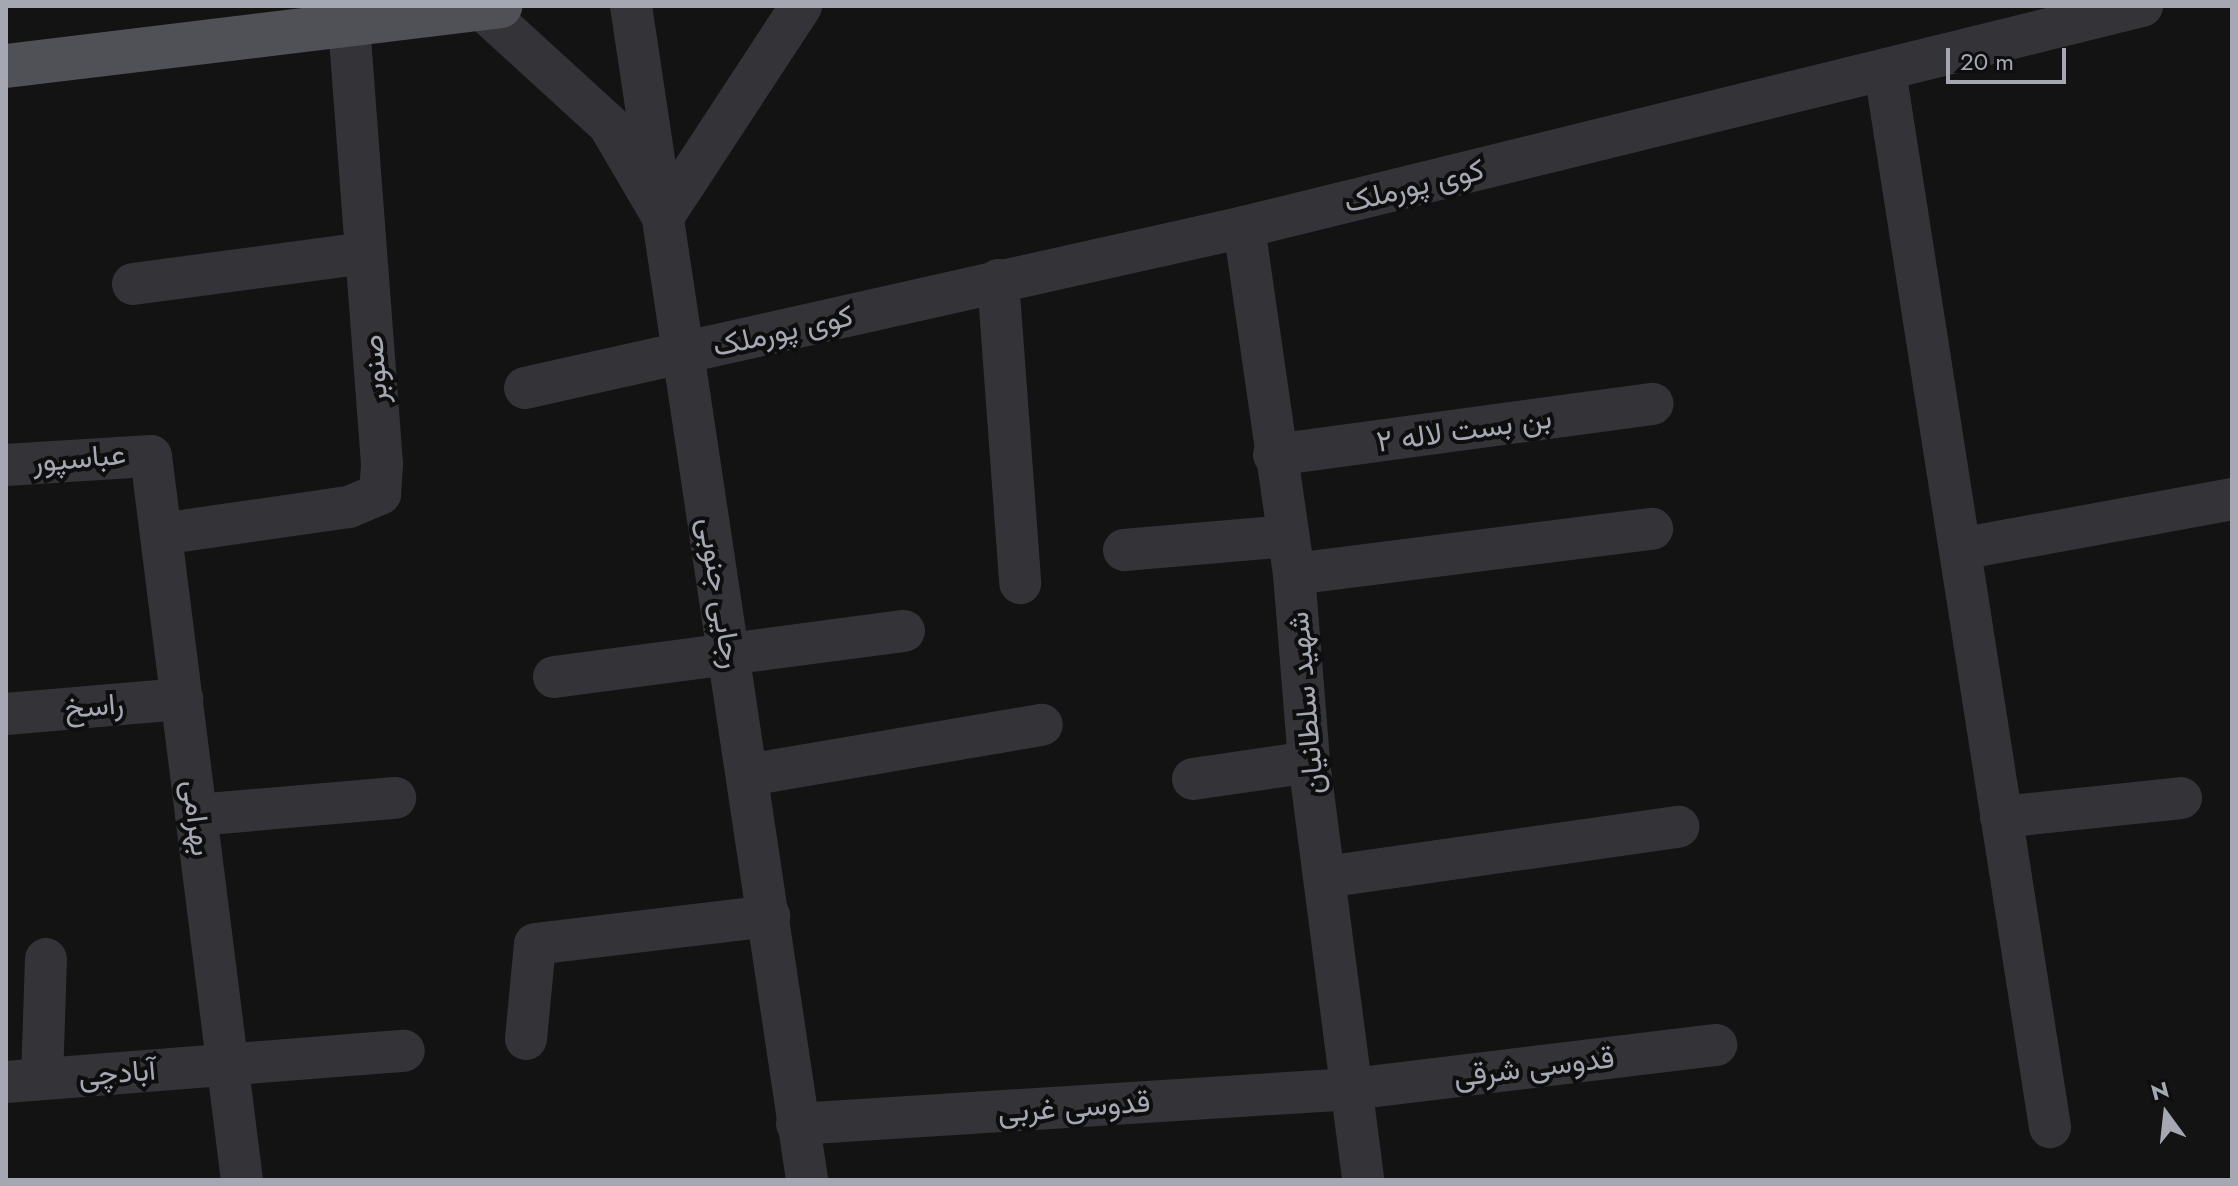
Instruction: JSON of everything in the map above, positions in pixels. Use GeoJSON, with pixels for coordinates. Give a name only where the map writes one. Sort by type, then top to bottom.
{"type":"FeatureCollection","features":[{"type":"Feature","properties":{"kind":"main road"},"geometry":{"type":"LineString","coordinates":[[6,66],[366,16],[490,7]]}},
{"type":"Feature","properties":{"kind":"street","name":"رجایی جنوبی"},"geometry":{"type":"LineString","coordinates":[[631,6],[807,1180]]}},
{"type":"Feature","properties":{"kind":"street"},"geometry":{"type":"LineString","coordinates":[[490,7],[609,125],[663,217],[801,6]]}},
{"type":"Feature","properties":{"kind":"street","name":"کوی پورملک"},"geometry":{"type":"LineString","coordinates":[[525,388],[684,355],[998,280],[1244,227],[2142,6]]}},
{"type":"Feature","properties":{"kind":"street","name":"صنوبر"},"geometry":{"type":"LineString","coordinates":[[161,534],[349,507],[380,494],[366,253],[366,16]]}},
{"type":"Feature","properties":{"kind":"street"},"geometry":{"type":"LineString","coordinates":[[1885,71],[2050,1127]]}},
{"type":"Feature","properties":{"kind":"street","name":"شهید سلطانیان"},"geometry":{"type":"LineString","coordinates":[[1244,227],[1274,455],[1291,555],[1309,762],[1363,1180]]}},
{"type":"Feature","properties":{"kind":"street"},"geometry":{"type":"LineString","coordinates":[[133,284],[366,253]]}},
{"type":"Feature","properties":{"kind":"street"},"geometry":{"type":"LineString","coordinates":[[998,280],[1020,583]]}},
{"type":"Feature","properties":{"kind":"street","name":"بن بست لاله ۲"},"geometry":{"type":"LineString","coordinates":[[1274,455],[1653,404]]}},
{"type":"Feature","properties":{"kind":"street","name":"بهرامی"},"geometry":{"type":"LineString","coordinates":[[151,456],[242,1180]]}},
{"type":"Feature","properties":{"kind":"street","name":"عباسپور"},"geometry":{"type":"LineString","coordinates":[[6,465],[151,456]]}},
{"type":"Feature","properties":{"kind":"street"},"geometry":{"type":"LineString","coordinates":[[1960,549],[2232,499]]}},
{"type":"Feature","properties":{"kind":"street"},"geometry":{"type":"LineString","coordinates":[[1124,550],[1291,555],[1652,529]]}},
{"type":"Feature","properties":{"kind":"street"},"geometry":{"type":"LineString","coordinates":[[554,677],[904,631]]}},
{"type":"Feature","properties":{"kind":"street","name":"راسخ"},"geometry":{"type":"LineString","coordinates":[[6,714],[182,699]]}},
{"type":"Feature","properties":{"kind":"street"},"geometry":{"type":"LineString","coordinates":[[748,775],[1042,725]]}},
{"type":"Feature","properties":{"kind":"street"},"geometry":{"type":"LineString","coordinates":[[1193,779],[1309,762]]}},
{"type":"Feature","properties":{"kind":"street"},"geometry":{"type":"LineString","coordinates":[[196,815],[395,798]]}},
{"type":"Feature","properties":{"kind":"street"},"geometry":{"type":"LineString","coordinates":[[2001,817],[2181,798]]}},
{"type":"Feature","properties":{"kind":"street"},"geometry":{"type":"LineString","coordinates":[[1325,877],[1678,827]]}},
{"type":"Feature","properties":{"kind":"street"},"geometry":{"type":"LineString","coordinates":[[526,1039],[535,944],[769,916]]}},
{"type":"Feature","properties":{"kind":"street"},"geometry":{"type":"LineString","coordinates":[[24,1081],[46,959]]}},
{"type":"Feature","properties":{"kind":"street","name":"قدوسی شرقی"},"geometry":{"type":"LineString","coordinates":[[1352,1089],[1716,1045]]}},
{"type":"Feature","properties":{"kind":"street","name":"آبادچی"},"geometry":{"type":"LineString","coordinates":[[24,1081],[404,1051]]}},
{"type":"Feature","properties":{"kind":"street","name":"قدوسی غربی"},"geometry":{"type":"LineString","coordinates":[[797,1124],[1352,1089]]}}]}
